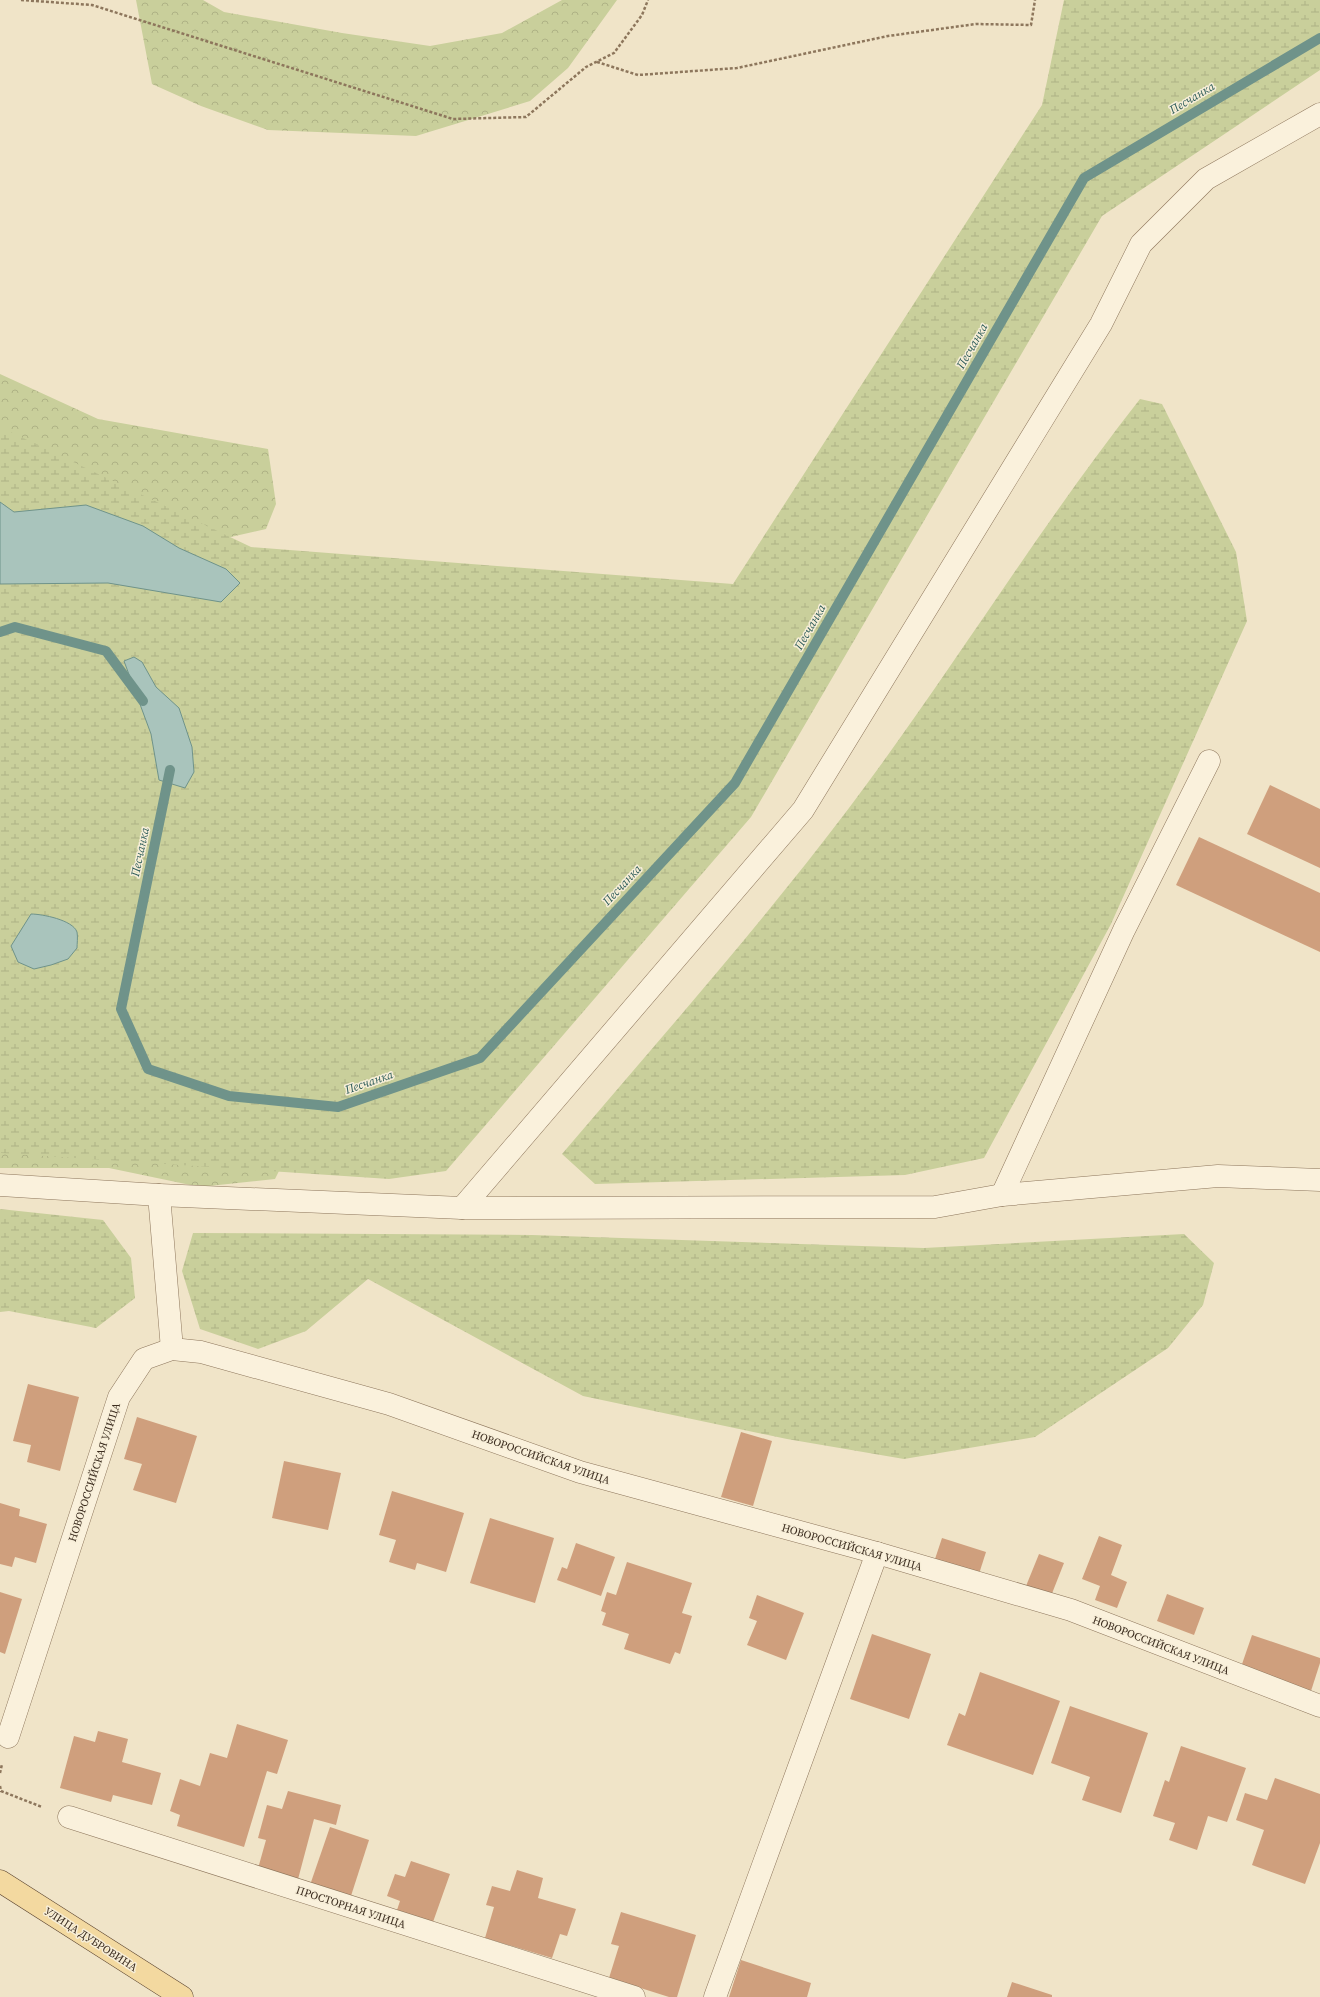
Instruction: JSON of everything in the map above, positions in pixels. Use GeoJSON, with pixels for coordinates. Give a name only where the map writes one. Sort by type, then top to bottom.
{"type":"FeatureCollection","features":[{"type":"Feature","properties":{"kind":"main road","name":"УЛИЦА ДУБРОВИНА"},"geometry":{"type":"LineString","coordinates":[[0,1881],[182,1997]]}},
{"type":"Feature","properties":{"kind":"street"},"geometry":{"type":"LineString","coordinates":[[462,1208],[804,810],[1101,324],[1141,244],[1206,178],[1320,114]]}},
{"type":"Feature","properties":{"kind":"street"},"geometry":{"type":"LineString","coordinates":[[1002,1195],[1124,930],[1209,760]]}},
{"type":"Feature","properties":{"kind":"street"},"geometry":{"type":"LineString","coordinates":[[0,1185],[160,1195],[462,1208],[935,1207],[1002,1195],[1218,1176],[1320,1180]]}},
{"type":"Feature","properties":{"kind":"street"},"geometry":{"type":"LineString","coordinates":[[160,1195],[172,1349]]}},
{"type":"Feature","properties":{"kind":"street","name":"НОВОРОССИЙСКАЯ УЛИЦА"},"geometry":{"type":"LineString","coordinates":[[8,1737],[119,1397],[144,1359],[172,1349],[201,1352],[389,1404],[580,1472],[877,1553],[1071,1610],[1320,1706]]}},
{"type":"Feature","properties":{"kind":"street"},"geometry":{"type":"LineString","coordinates":[[715,1997],[877,1553]]}},
{"type":"Feature","properties":{"kind":"street","name":"ПРОСТОРНАЯ УЛИЦА"},"geometry":{"type":"LineString","coordinates":[[69,1817],[634,1997]]}},
{"type":"Feature","properties":{"kind":"path"},"geometry":{"type":"LineString","coordinates":[[22,0],[92,5],[453,119],[526,117],[586,67],[614,53],[642,15],[648,0]]}},
{"type":"Feature","properties":{"kind":"path"},"geometry":{"type":"LineString","coordinates":[[597,62],[638,75],[737,68],[888,36],[976,24],[1031,25],[1035,0]]}},
{"type":"Feature","properties":{"kind":"path"},"geometry":{"type":"LineString","coordinates":[[0,1786],[1,1791],[69,1817]]}},
{"type":"Feature","properties":{"kind":"green space"},"geometry":{"type":"Polygon","coordinates":[[[136,0],[203,0],[224,12],[342,33],[430,46],[502,33],[562,0],[617,0],[568,68],[530,101],[416,136],[268,130],[201,106],[152,84],[136,0]]]}},
{"type":"Feature","properties":{"kind":"green space"},"geometry":{"type":"Polygon","coordinates":[[[1064,0],[1320,0],[1320,70],[1102,216],[751,817],[446,1171],[389,1179],[0,1153],[0,427],[251,547],[733,584],[1042,105],[1064,0]]]}},
{"type":"Feature","properties":{"kind":"green space"},"geometry":{"type":"Polygon","coordinates":[[[0,374],[98,419],[268,449],[276,504],[266,529],[213,541],[0,518],[0,374]]]}},
{"type":"Feature","properties":{"kind":"green space"},"geometry":{"type":"Polygon","coordinates":[[[1140,399],[1162,404],[1236,552],[1247,621],[1111,924],[984,1158],[905,1175],[595,1184],[562,1154],[744,940],[849,808],[923,706],[1065,499],[1140,399]]]}},
{"type":"Feature","properties":{"kind":"green space"},"geometry":{"type":"Polygon","coordinates":[[[0,1106],[295,1139],[275,1179],[200,1187],[109,1168],[0,1168],[0,1106]]]}},
{"type":"Feature","properties":{"kind":"green space"},"geometry":{"type":"Polygon","coordinates":[[[0,1209],[103,1220],[131,1258],[135,1298],[96,1328],[9,1311],[0,1312],[0,1209]]]}},
{"type":"Feature","properties":{"kind":"green space"},"geometry":{"type":"Polygon","coordinates":[[[193,1233],[532,1235],[924,1248],[1184,1234],[1214,1263],[1203,1305],[1168,1348],[1035,1437],[904,1459],[787,1439],[583,1396],[368,1279],[306,1331],[258,1349],[200,1329],[182,1271],[193,1233]]]}},
{"type":"Feature","properties":{"kind":"water"},"geometry":{"type":"Polygon","coordinates":[[[0,502],[14,512],[86,505],[143,526],[179,548],[226,569],[240,583],[221,602],[108,583],[0,584],[0,502]]]}},
{"type":"Feature","properties":{"kind":"water"},"geometry":{"type":"Polygon","coordinates":[[[134,657],[142,662],[156,687],[179,708],[192,747],[194,772],[185,788],[159,780],[151,734],[124,661],[134,657]]]}},
{"type":"Feature","properties":{"kind":"water"},"geometry":{"type":"Polygon","coordinates":[[[31,914],[57,918],[70,924],[74,928],[77,932],[77,948],[68,959],[34,969],[18,962],[11,946],[31,914]]]}},
{"type":"Feature","properties":{"kind":"building"},"geometry":{"type":"Polygon","coordinates":[[[1270,785],[1320,809],[1320,868],[1247,834],[1270,785]]]}},
{"type":"Feature","properties":{"kind":"building"},"geometry":{"type":"Polygon","coordinates":[[[1199,837],[1320,893],[1320,952],[1176,885],[1199,837]]]}},
{"type":"Feature","properties":{"kind":"building"},"geometry":{"type":"Polygon","coordinates":[[[28,1384],[79,1397],[60,1471],[27,1462],[31,1445],[13,1441],[28,1384]]]}},
{"type":"Feature","properties":{"kind":"building"},"geometry":{"type":"Polygon","coordinates":[[[137,1417],[197,1436],[176,1503],[133,1490],[142,1464],[124,1459],[137,1417]]]}},
{"type":"Feature","properties":{"kind":"building"},"geometry":{"type":"Polygon","coordinates":[[[741,1432],[772,1441],[753,1506],[721,1497],[741,1432]]]}},
{"type":"Feature","properties":{"kind":"building"},"geometry":{"type":"Polygon","coordinates":[[[284,1461],[341,1473],[328,1530],[272,1518],[284,1461]]]}},
{"type":"Feature","properties":{"kind":"building"},"geometry":{"type":"Polygon","coordinates":[[[392,1491],[464,1513],[446,1572],[417,1563],[415,1570],[389,1562],[396,1540],[379,1535],[392,1491]]]}},
{"type":"Feature","properties":{"kind":"building"},"geometry":{"type":"Polygon","coordinates":[[[0,1503],[20,1509],[19,1516],[47,1524],[36,1563],[15,1557],[12,1567],[0,1564],[0,1503]]]}},
{"type":"Feature","properties":{"kind":"building"},"geometry":{"type":"Polygon","coordinates":[[[490,1518],[554,1538],[535,1603],[470,1583],[490,1518]]]}},
{"type":"Feature","properties":{"kind":"building"},"geometry":{"type":"Polygon","coordinates":[[[1099,1536],[1122,1545],[1111,1575],[1127,1582],[1117,1608],[1095,1600],[1100,1586],[1082,1579],[1099,1536]]]}},
{"type":"Feature","properties":{"kind":"building"},"geometry":{"type":"Polygon","coordinates":[[[942,1538],[986,1552],[978,1577],[934,1562],[942,1538]]]}},
{"type":"Feature","properties":{"kind":"building"},"geometry":{"type":"Polygon","coordinates":[[[576,1543],[615,1557],[601,1596],[557,1580],[562,1567],[567,1569],[576,1543]]]}},
{"type":"Feature","properties":{"kind":"building"},"geometry":{"type":"Polygon","coordinates":[[[1039,1554],[1064,1563],[1051,1596],[1026,1586],[1039,1554]]]}},
{"type":"Feature","properties":{"kind":"building"},"geometry":{"type":"Polygon","coordinates":[[[627,1562],[692,1583],[682,1613],[692,1616],[680,1654],[675,1652],[670,1664],[624,1649],[629,1634],[602,1625],[606,1613],[601,1611],[607,1592],[616,1595],[627,1562]]]}},
{"type":"Feature","properties":{"kind":"building"},"geometry":{"type":"Polygon","coordinates":[[[0,1592],[22,1599],[5,1654],[0,1652],[0,1592]]]}},
{"type":"Feature","properties":{"kind":"building"},"geometry":{"type":"Polygon","coordinates":[[[1167,1594],[1204,1608],[1194,1635],[1157,1621],[1167,1594]]]}},
{"type":"Feature","properties":{"kind":"building"},"geometry":{"type":"Polygon","coordinates":[[[757,1595],[804,1613],[786,1660],[747,1645],[757,1621],[749,1618],[757,1595]]]}},
{"type":"Feature","properties":{"kind":"building"},"geometry":{"type":"Polygon","coordinates":[[[872,1634],[931,1654],[909,1719],[850,1699],[872,1634]]]}},
{"type":"Feature","properties":{"kind":"building"},"geometry":{"type":"Polygon","coordinates":[[[1252,1635],[1320,1658],[1320,1663],[1311,1691],[1241,1667],[1252,1635]]]}},
{"type":"Feature","properties":{"kind":"building"},"geometry":{"type":"Polygon","coordinates":[[[980,1672],[1060,1701],[1033,1775],[947,1745],[959,1713],[965,1716],[980,1672]]]}},
{"type":"Feature","properties":{"kind":"building"},"geometry":{"type":"Polygon","coordinates":[[[1070,1706],[1148,1733],[1121,1813],[1082,1800],[1090,1777],[1051,1763],[1070,1706]]]}},
{"type":"Feature","properties":{"kind":"building"},"geometry":{"type":"Polygon","coordinates":[[[237,1724],[288,1740],[277,1774],[267,1771],[244,1847],[177,1826],[180,1815],[170,1811],[180,1779],[200,1786],[210,1753],[227,1758],[237,1724]]]}},
{"type":"Feature","properties":{"kind":"building"},"geometry":{"type":"Polygon","coordinates":[[[98,1731],[128,1739],[122,1762],[161,1773],[152,1805],[113,1795],[111,1802],[60,1788],[74,1736],[95,1742],[98,1731]]]}},
{"type":"Feature","properties":{"kind":"building"},"geometry":{"type":"Polygon","coordinates":[[[1181,1746],[1246,1768],[1227,1822],[1208,1816],[1197,1850],[1169,1840],[1175,1823],[1153,1816],[1165,1780],[1169,1782],[1181,1746]]]}},
{"type":"Feature","properties":{"kind":"building"},"geometry":{"type":"Polygon","coordinates":[[[1275,1778],[1320,1794],[1320,1843],[1305,1884],[1252,1865],[1264,1830],[1236,1820],[1245,1793],[1267,1800],[1275,1778]]]}},
{"type":"Feature","properties":{"kind":"building"},"geometry":{"type":"Polygon","coordinates":[[[288,1791],[341,1805],[336,1825],[314,1819],[297,1883],[257,1872],[266,1840],[258,1838],[267,1805],[282,1809],[288,1791]]]}},
{"type":"Feature","properties":{"kind":"building"},"geometry":{"type":"Polygon","coordinates":[[[330,1827],[369,1840],[350,1899],[310,1885],[330,1827]]]}},
{"type":"Feature","properties":{"kind":"building"},"geometry":{"type":"Polygon","coordinates":[[[411,1861],[450,1874],[433,1922],[397,1910],[400,1901],[387,1896],[395,1874],[405,1877],[411,1861]]]}},
{"type":"Feature","properties":{"kind":"building"},"geometry":{"type":"Polygon","coordinates":[[[517,1870],[543,1878],[538,1898],[576,1909],[567,1936],[560,1934],[552,1958],[485,1938],[494,1907],[486,1905],[492,1886],[510,1891],[517,1870]]]}},
{"type":"Feature","properties":{"kind":"building"},"geometry":{"type":"Polygon","coordinates":[[[621,1912],[696,1935],[677,1997],[669,1997],[609,1978],[619,1946],[611,1944],[621,1912]]]}},
{"type":"Feature","properties":{"kind":"building"},"geometry":{"type":"Polygon","coordinates":[[[741,1960],[811,1983],[807,1997],[729,1997],[741,1960]]]}},
{"type":"Feature","properties":{"kind":"building"},"geometry":{"type":"Polygon","coordinates":[[[1012,1982],[1052,1995],[1052,1997],[1007,1997],[1012,1982]]]}},
{"type":"Feature","properties":{"kind":"waterway","name":"Песчанка"},"geometry":{"type":"LineString","coordinates":[[170,770],[121,1009],[148,1069],[229,1096],[338,1107],[480,1058],[735,783],[1084,178],[1320,38]]}},
{"type":"Feature","properties":{"kind":"waterway","name":"Песчанка"},"geometry":{"type":"LineString","coordinates":[[0,632],[15,627],[106,651],[143,701]]}}]}
